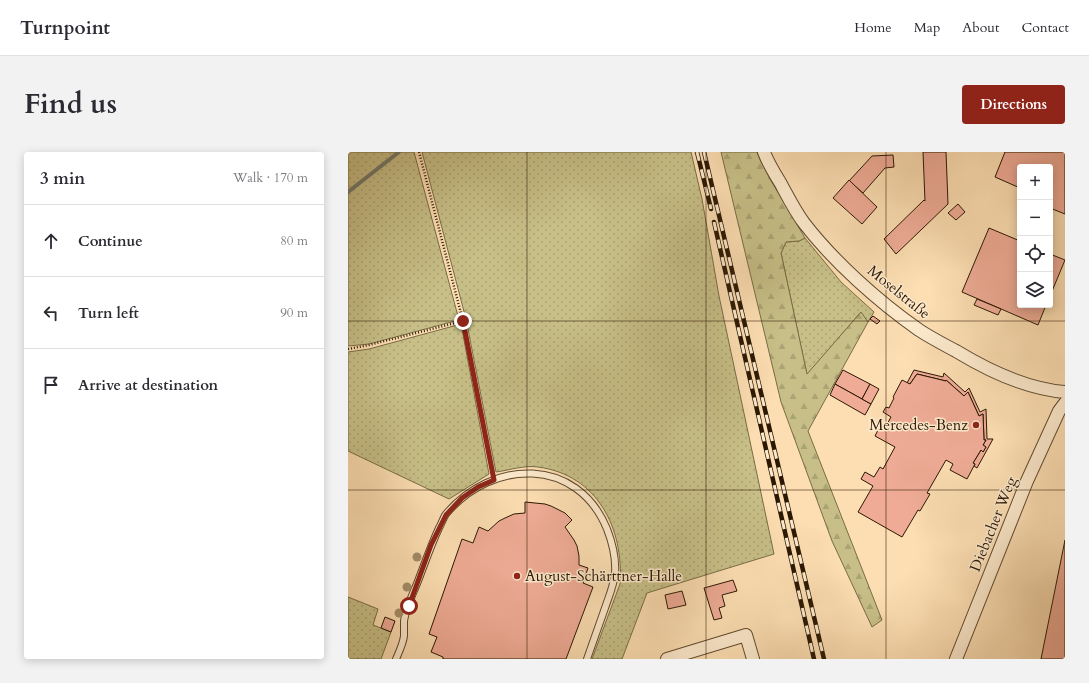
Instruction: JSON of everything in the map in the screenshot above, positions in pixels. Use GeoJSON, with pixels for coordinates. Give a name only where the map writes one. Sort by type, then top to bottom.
{"type":"FeatureCollection","features":[{"type":"Feature","properties":{"kind":"street","name":"Moselstraße"},"geometry":{"type":"LineString","coordinates":[[764,152],[804,223],[830,252],[871,293],[919,330],[972,361],[1030,386],[1065,392]]}},
{"type":"Feature","properties":{"kind":"street","name":"Diebacher Weg"},"geometry":{"type":"LineString","coordinates":[[956,659],[1027,481],[1059,411],[1065,403]]}},
{"type":"Feature","properties":{"kind":"street"},"geometry":{"type":"LineString","coordinates":[[667,659],[746,635],[753,659]]}},
{"type":"Feature","properties":{"kind":"lane"},"geometry":{"type":"LineString","coordinates":[[396,659],[404,637],[404,621],[409,606],[431,545],[446,515],[462,498],[478,487],[510,475],[537,473],[568,483],[580,491],[603,519],[610,536],[614,554],[615,572],[613,586],[587,659]]}},
{"type":"Feature","properties":{"kind":"path"},"geometry":{"type":"LineString","coordinates":[[419,152],[463,321],[494,480]]}},
{"type":"Feature","properties":{"kind":"path"},"geometry":{"type":"LineString","coordinates":[[348,349],[463,321]]}},
{"type":"Feature","properties":{"kind":"green space"},"geometry":{"type":"Polygon","coordinates":[[[348,152],[414,152],[459,320],[369,344],[348,346],[348,152]]]}},
{"type":"Feature","properties":{"kind":"green space"},"geometry":{"type":"Polygon","coordinates":[[[422,152],[691,152],[702,199],[719,296],[774,554],[647,593],[622,659],[592,659],[620,584],[620,564],[617,544],[612,525],[603,508],[591,493],[577,481],[559,472],[538,467],[523,467],[496,472],[466,319],[422,152]]]}},
{"type":"Feature","properties":{"kind":"green space"},"geometry":{"type":"Polygon","coordinates":[[[721,152],[757,152],[770,179],[805,238],[799,241],[786,242],[781,253],[807,374],[861,312],[868,322],[808,431],[882,620],[872,627],[832,541],[781,402],[721,152]]]}},
{"type":"Feature","properties":{"kind":"green space"},"geometry":{"type":"Polygon","coordinates":[[[805,238],[841,282],[874,312],[868,322],[860,313],[807,375],[781,253],[786,242],[799,241],[805,238]]]}},
{"type":"Feature","properties":{"kind":"green space"},"geometry":{"type":"Polygon","coordinates":[[[461,324],[489,474],[449,499],[348,451],[348,352],[369,349],[461,324]]]}},
{"type":"Feature","properties":{"kind":"green space"},"geometry":{"type":"Polygon","coordinates":[[[348,597],[378,609],[373,625],[391,632],[381,659],[348,659],[348,597]]]}},
{"type":"Feature","properties":{"kind":"building"},"geometry":{"type":"Polygon","coordinates":[[[923,152],[946,152],[948,204],[896,254],[884,239],[924,200],[925,201],[923,152]]]}},
{"type":"Feature","properties":{"kind":"building"},"geometry":{"type":"Polygon","coordinates":[[[1005,152],[1065,152],[1065,214],[1053,209],[1053,164],[1017,164],[1017,187],[995,177],[1005,152]]]}},
{"type":"Feature","properties":{"kind":"building"},"geometry":{"type":"Polygon","coordinates":[[[893,155],[894,167],[885,168],[863,193],[849,181],[872,156],[893,155]]]}},
{"type":"Feature","properties":{"kind":"building"},"geometry":{"type":"Polygon","coordinates":[[[849,180],[877,207],[862,224],[833,198],[849,180]]]}},
{"type":"Feature","properties":{"kind":"building"},"geometry":{"type":"Polygon","coordinates":[[[958,204],[965,212],[956,220],[948,213],[958,204]]]}},
{"type":"Feature","properties":{"kind":"building"},"geometry":{"type":"Polygon","coordinates":[[[989,228],[1017,240],[1017,308],[1045,308],[1038,325],[962,292],[989,228]]]}},
{"type":"Feature","properties":{"kind":"building"},"geometry":{"type":"Polygon","coordinates":[[[1053,255],[1065,260],[1053,289],[1053,255]]]}},
{"type":"Feature","properties":{"kind":"building"},"geometry":{"type":"Polygon","coordinates":[[[977,299],[1001,309],[998,315],[974,305],[977,299]]]}},
{"type":"Feature","properties":{"kind":"building"},"geometry":{"type":"Polygon","coordinates":[[[873,316],[880,321],[877,324],[870,319],[873,316]]]}},
{"type":"Feature","properties":{"kind":"building"},"geometry":{"type":"Polygon","coordinates":[[[843,370],[870,384],[862,399],[835,384],[843,370]]]}},
{"type":"Feature","properties":{"kind":"building"},"geometry":{"type":"Polygon","coordinates":[[[914,370],[943,377],[944,373],[965,392],[969,388],[980,412],[986,409],[987,439],[993,439],[977,468],[973,463],[981,450],[983,452],[986,447],[983,445],[986,440],[984,440],[983,414],[979,416],[968,392],[964,396],[946,380],[917,374],[910,384],[907,383],[914,370]]]}},
{"type":"Feature","properties":{"kind":"building"},"geometry":{"type":"Polygon","coordinates":[[[917,374],[946,380],[964,396],[968,392],[979,416],[983,414],[984,440],[986,440],[983,445],[986,447],[983,452],[981,450],[973,463],[975,464],[967,479],[950,470],[953,464],[946,460],[927,493],[930,494],[920,511],[918,510],[902,537],[858,512],[873,486],[861,479],[865,472],[874,477],[880,467],[883,469],[895,447],[875,436],[881,424],[886,426],[891,417],[883,412],[886,407],[889,408],[902,380],[910,384],[917,374]]]}},
{"type":"Feature","properties":{"kind":"building"},"geometry":{"type":"Polygon","coordinates":[[[835,384],[871,404],[865,415],[830,395],[835,384]]]}},
{"type":"Feature","properties":{"kind":"building"},"geometry":{"type":"Polygon","coordinates":[[[870,384],[879,389],[871,404],[862,399],[870,384]]]}},
{"type":"Feature","properties":{"kind":"building","name":"August-Schärttner-Halle"},"geometry":{"type":"Polygon","coordinates":[[[525,502],[551,506],[565,513],[572,520],[565,527],[577,546],[579,565],[588,568],[583,583],[593,587],[566,659],[443,659],[443,657],[431,652],[437,637],[429,634],[462,539],[473,543],[479,527],[488,531],[499,521],[505,518],[514,514],[525,513],[525,502]]]}},
{"type":"Feature","properties":{"kind":"building"},"geometry":{"type":"Polygon","coordinates":[[[1065,540],[1065,659],[1041,659],[1065,540]]]}},
{"type":"Feature","properties":{"kind":"building"},"geometry":{"type":"Polygon","coordinates":[[[733,580],[737,591],[722,595],[725,606],[719,608],[722,618],[714,620],[704,588],[733,580]]]}},
{"type":"Feature","properties":{"kind":"building"},"geometry":{"type":"Polygon","coordinates":[[[682,591],[686,605],[668,609],[665,595],[682,591]]]}},
{"type":"Feature","properties":{"kind":"building"},"geometry":{"type":"Polygon","coordinates":[[[385,617],[395,621],[391,632],[381,628],[385,617]]]}},
{"type":"Feature","properties":{"kind":"waterway"},"geometry":{"type":"LineString","coordinates":[[348,192],[399,152]]}},
{"type":"Feature","properties":{"kind":"railway"},"geometry":{"type":"LineString","coordinates":[[697,152],[711,209]]}},
{"type":"Feature","properties":{"kind":"railway"},"geometry":{"type":"LineString","coordinates":[[704,152],[824,659]]}},
{"type":"Feature","properties":{"kind":"railway"},"geometry":{"type":"LineString","coordinates":[[714,222],[814,659]]}},
{"type":"Feature","properties":{"kind":"place","name":"Mercedes-Benz"},"geometry":{"type":"Point","coordinates":[976,425]}},
{"type":"Feature","properties":{"kind":"place","name":"August-Schärttner-Halle"},"geometry":{"type":"Point","coordinates":[517,576]}},
{"type":"Feature","properties":{"kind":"route"},"geometry":{"type":"LineString","coordinates":[[409,606],[431,545],[446,515],[462,498],[478,487],[494,480],[463,321]]}}]}
